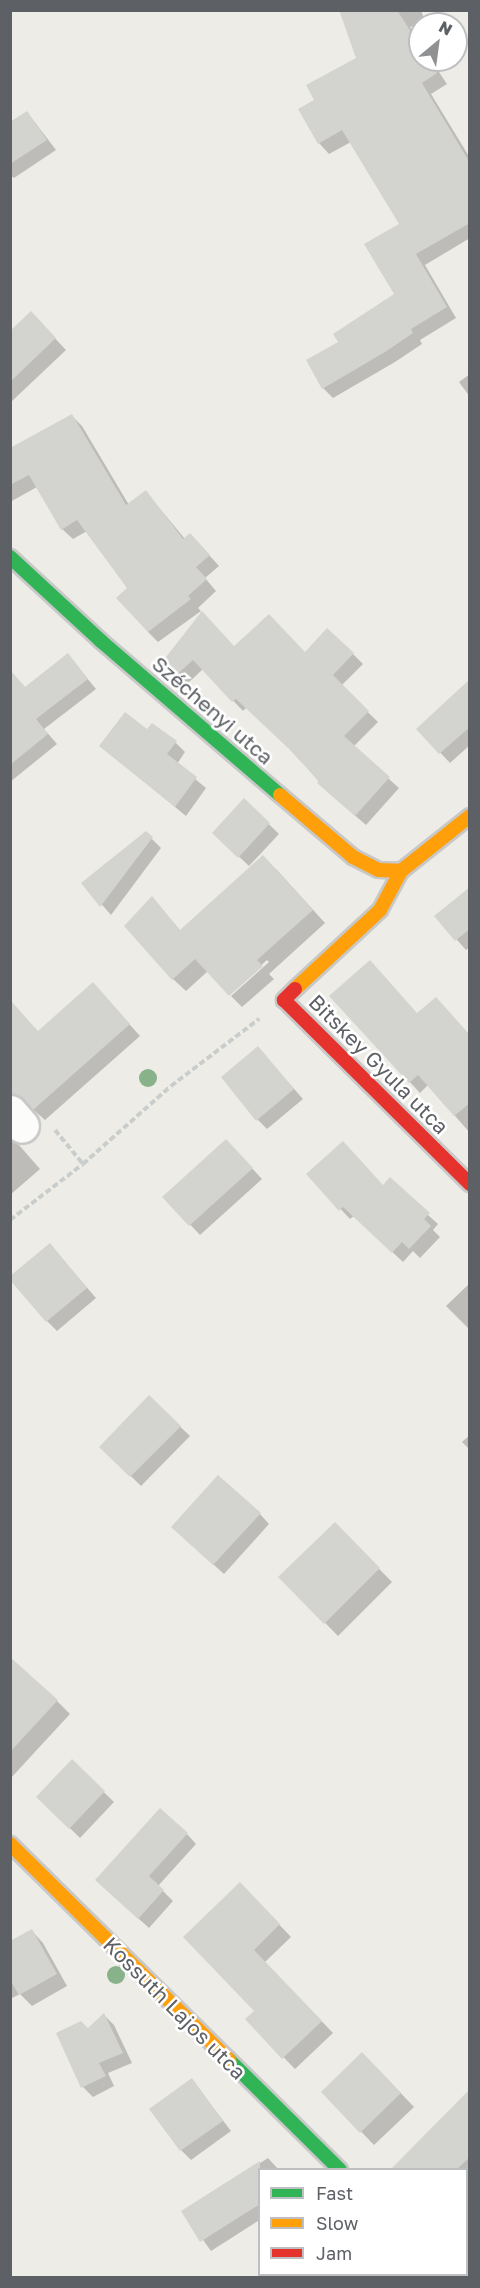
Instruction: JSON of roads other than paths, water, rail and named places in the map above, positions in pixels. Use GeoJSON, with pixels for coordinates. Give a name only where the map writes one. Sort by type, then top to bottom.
{"type":"FeatureCollection","features":[{"type":"Feature","properties":{"kind":"street","name":"Széchenyi utca"},"geometry":{"type":"LineString","coordinates":[[10,557],[101,641],[353,857],[378,870],[401,871]]}},
{"type":"Feature","properties":{"kind":"street"},"geometry":{"type":"LineString","coordinates":[[401,871],[470,816]]}},
{"type":"Feature","properties":{"kind":"street","name":"Bitskey Gyula utca"},"geometry":{"type":"LineString","coordinates":[[401,871],[380,910],[284,1000],[470,1184]]}},
{"type":"Feature","properties":{"kind":"street","name":"Kossuth Lajos utca"},"geometry":{"type":"LineString","coordinates":[[10,1844],[339,2168]]}}]}
